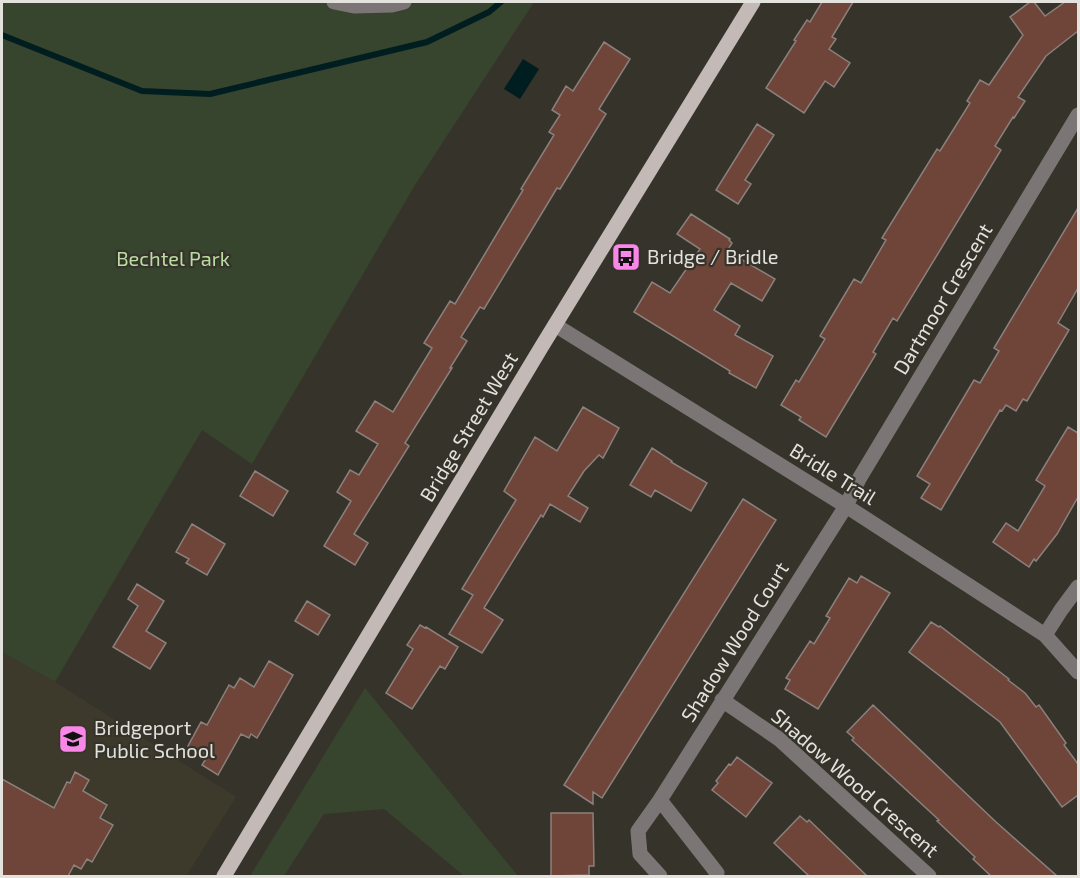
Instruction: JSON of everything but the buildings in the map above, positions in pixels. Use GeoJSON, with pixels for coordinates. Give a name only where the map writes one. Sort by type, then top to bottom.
{"type":"FeatureCollection","features":[{"type":"Feature","properties":{"kind":"main road","name":"Bridge Street West"},"geometry":{"type":"LineString","coordinates":[[224,876],[555,325],[753,2]]}},
{"type":"Feature","properties":{"kind":"street"},"geometry":{"type":"LineString","coordinates":[[334,2],[354,6],[392,5],[404,2]]}},
{"type":"Feature","properties":{"kind":"street","name":"Dartmoor Crescent"},"geometry":{"type":"LineString","coordinates":[[846,506],[859,479],[1078,115]]}},
{"type":"Feature","properties":{"kind":"street","name":"Bridle Trail"},"geometry":{"type":"LineString","coordinates":[[555,325],[846,506],[1045,635],[1078,672]]}},
{"type":"Feature","properties":{"kind":"street","name":"Shadow Wood Court"},"geometry":{"type":"LineString","coordinates":[[660,876],[640,854],[638,831],[660,800],[846,506]]}},
{"type":"Feature","properties":{"kind":"street"},"geometry":{"type":"LineString","coordinates":[[1045,635],[1078,587]]}},
{"type":"Feature","properties":{"kind":"street","name":"Shadow Wood Crescent"},"geometry":{"type":"LineString","coordinates":[[723,700],[779,739],[930,876]]}},
{"type":"Feature","properties":{"kind":"street"},"geometry":{"type":"LineString","coordinates":[[660,800],[717,873],[716,876]]}},
{"type":"Feature","properties":{"kind":"shaded area","name":"Bridgeport Public School"},"geometry":{"type":"Polygon","coordinates":[[[2,652],[55,682],[236,797],[186,876],[2,876],[2,652]]]}},
{"type":"Feature","properties":{"kind":"green space","name":"Bechtel Park"},"geometry":{"type":"Polygon","coordinates":[[[2,2],[534,2],[415,185],[252,464],[202,430],[55,682],[2,652],[2,2]]]}},
{"type":"Feature","properties":{"kind":"green space"},"geometry":{"type":"Polygon","coordinates":[[[365,688],[518,876],[464,876],[384,809],[324,814],[284,876],[250,876],[365,688]]]}},
{"type":"Feature","properties":{"kind":"water"},"geometry":{"type":"Polygon","coordinates":[[[523,59],[539,69],[520,99],[504,89],[523,59]]]}},
{"type":"Feature","properties":{"kind":"waterway"},"geometry":{"type":"LineString","coordinates":[[2,35],[142,91],[210,94],[427,42],[489,12],[501,2]]}},
{"type":"Feature","properties":{"kind":"place","name":"Bridge / Bridle"},"geometry":{"type":"Point","coordinates":[626,257]}},
{"type":"Feature","properties":{"kind":"place","name":"Bridgeport Public School"},"geometry":{"type":"Point","coordinates":[73,739]}}]}
